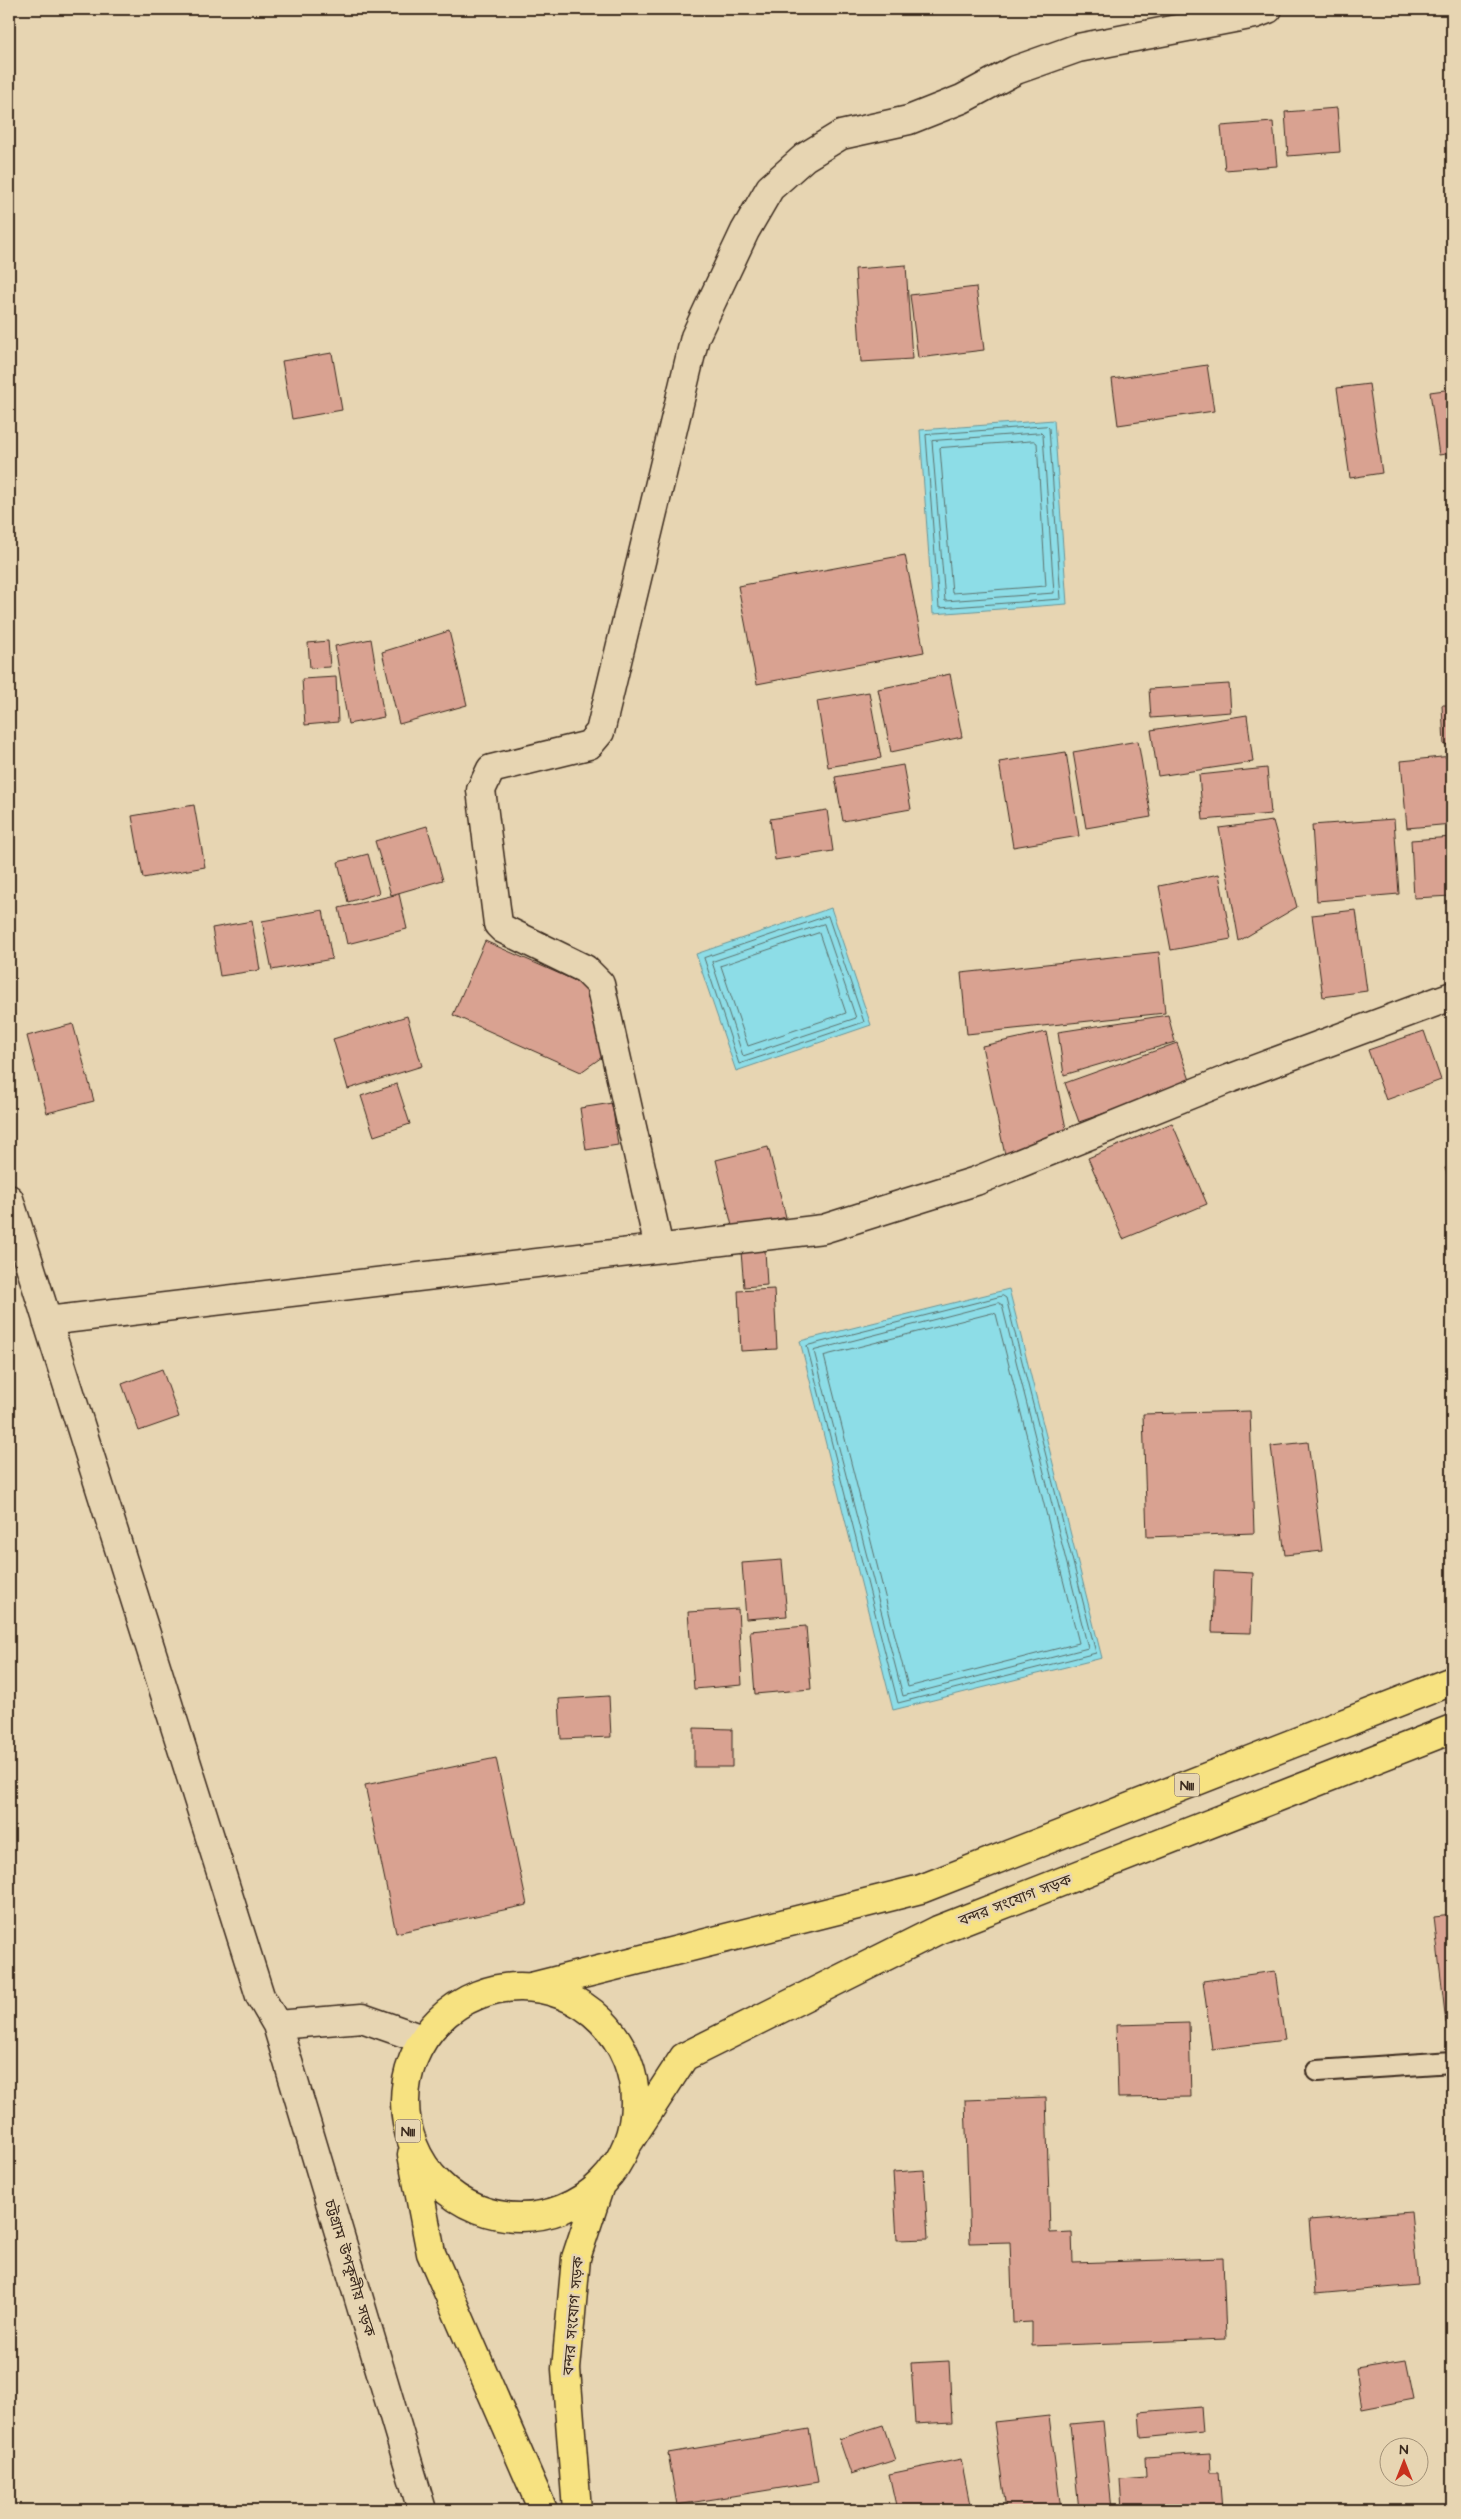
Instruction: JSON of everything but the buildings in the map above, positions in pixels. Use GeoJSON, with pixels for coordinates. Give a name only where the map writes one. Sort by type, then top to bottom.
{"type":"FeatureCollection","features":[{"type":"Feature","properties":{"kind":"highway","name":"N111"},"geometry":{"type":"LineString","coordinates":[[543,2510],[431,2252],[405,2121],[405,2083],[409,2065],[422,2039],[443,2016],[469,1998],[499,1988],[531,1987],[921,1889],[1452,1681]]}},
{"type":"Feature","properties":{"kind":"highway","name":"বন্দর সংযোগ সড়ক"},"geometry":{"type":"LineString","coordinates":[[628,2143],[684,2057],[938,1930],[1452,1729]]}},
{"type":"Feature","properties":{"kind":"highway","name":"N111"},"geometry":{"type":"LineString","coordinates":[[405,2121],[416,2155],[437,2184],[466,2205],[501,2217],[536,2217],[571,2206],[600,2185],[617,2166],[628,2143],[636,2109],[632,2074],[618,2041],[596,2015],[566,1996],[531,1987]]}},
{"type":"Feature","properties":{"kind":"highway","name":"বন্দর সংযোগ সড়ক"},"geometry":{"type":"LineString","coordinates":[[578,2510],[566,2369],[576,2258],[600,2185]]}},
{"type":"Feature","properties":{"kind":"street"},"geometry":{"type":"LineString","coordinates":[[659,1248],[600,984],[585,969],[503,929],[498,924],[481,790],[491,769],[589,745],[600,732],[695,337],[745,231],[770,188],[805,157],[841,135],[909,120],[962,99],[1016,70],[1078,48],[1255,14],[1268,9]]}},
{"type":"Feature","properties":{"kind":"street"},"geometry":{"type":"LineString","coordinates":[[47,1321],[823,1229],[976,1181],[1226,1080],[1452,996]]}},
{"type":"Feature","properties":{"kind":"street","name":"চট্টগ্রাম উপকূলীয় সড়ক"},"geometry":{"type":"LineString","coordinates":[[9,1199],[260,1996],[277,2025],[422,2510]]}},
{"type":"Feature","properties":{"kind":"street"},"geometry":{"type":"LineString","coordinates":[[277,2025],[362,2018],[422,2039]]}},
{"type":"Feature","properties":{"kind":"lane"},"geometry":{"type":"LineString","coordinates":[[1317,2071],[1452,2062]]}},
{"type":"Feature","properties":{"kind":"water"},"geometry":{"type":"Polygon","coordinates":[[[1054,420],[1067,604],[933,614],[920,430],[1054,420]]]}},
{"type":"Feature","properties":{"kind":"water"},"geometry":{"type":"Polygon","coordinates":[[[831,908],[871,1025],[736,1071],[696,954],[831,908]]]}},
{"type":"Feature","properties":{"kind":"water"},"geometry":{"type":"Polygon","coordinates":[[[1009,1289],[1102,1658],[893,1710],[800,1341],[1009,1289]]]}}]}
